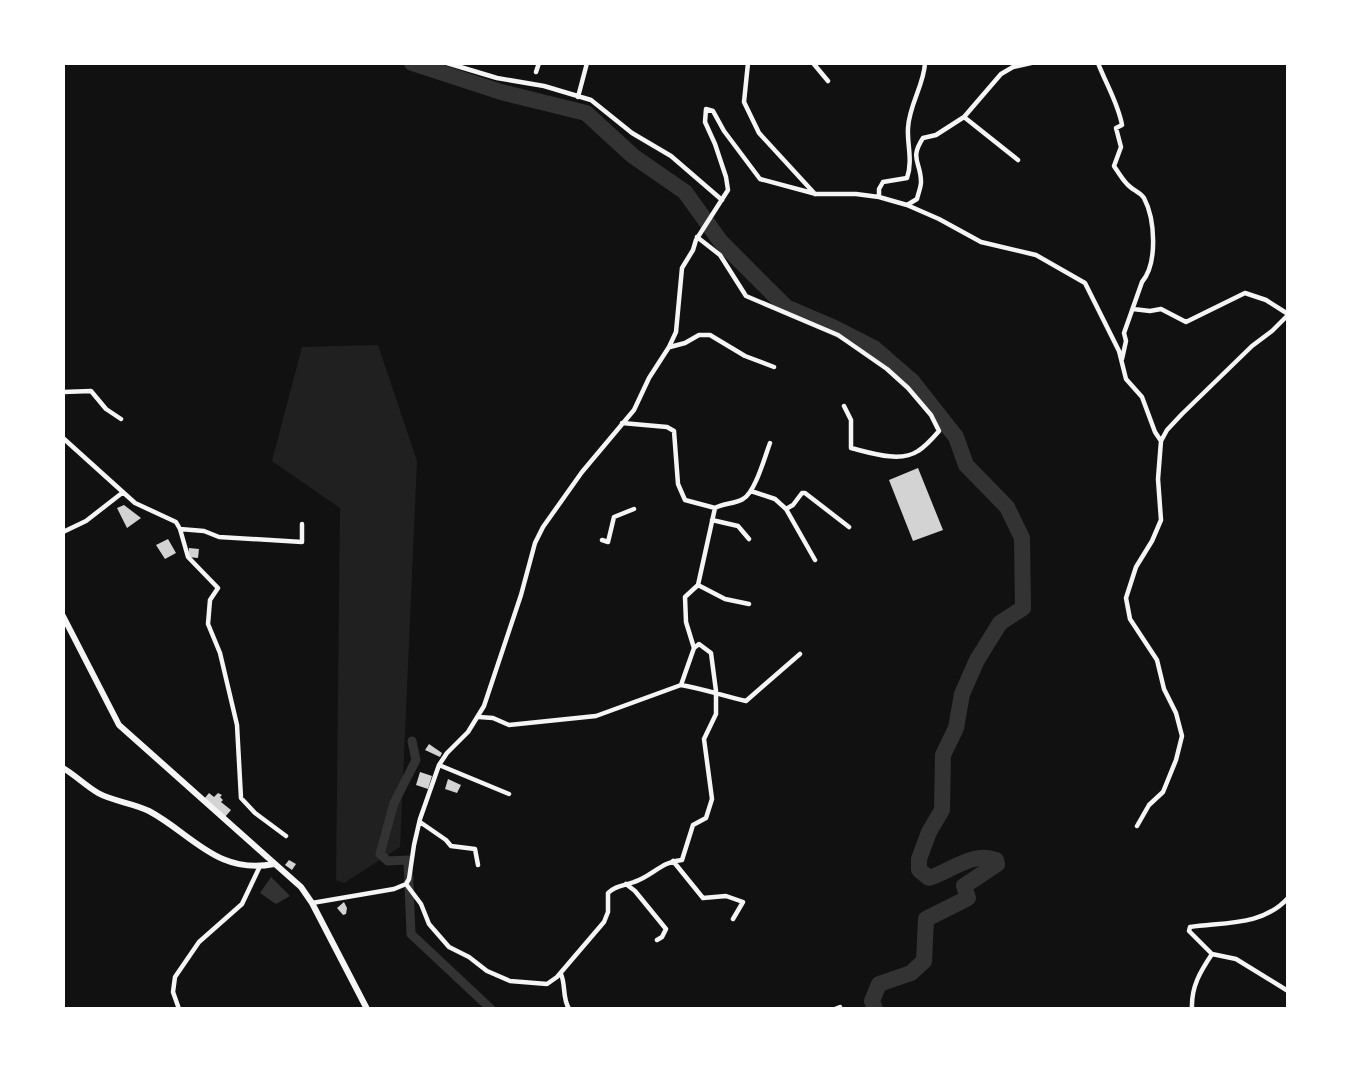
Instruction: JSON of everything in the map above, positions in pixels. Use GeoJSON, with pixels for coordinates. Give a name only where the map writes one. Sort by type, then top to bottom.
{"type":"FeatureCollection","features":[{"type":"Feature","properties":{"kind":"street"},"geometry":{"type":"LineString","coordinates":[[447,63],[591,100],[632,133],[671,156],[722,200]]}},
{"type":"Feature","properties":{"kind":"street"},"geometry":{"type":"LineString","coordinates":[[536,72],[538,63]]}},
{"type":"Feature","properties":{"kind":"street"},"geometry":{"type":"LineString","coordinates":[[578,97],[587,63]]}},
{"type":"Feature","properties":{"kind":"street"},"geometry":{"type":"LineString","coordinates":[[748,63],[744,102],[759,133],[816,194]]}},
{"type":"Feature","properties":{"kind":"street"},"geometry":{"type":"LineString","coordinates":[[813,63],[828,81]]}},
{"type":"Feature","properties":{"kind":"street"},"geometry":{"type":"LineString","coordinates":[[879,197],[883,182],[907,178],[910,169],[907,130],[909,113],[925,72],[925,63]]}},
{"type":"Feature","properties":{"kind":"street"},"geometry":{"type":"LineString","coordinates":[[907,205],[917,199],[921,182],[915,149],[923,138],[936,135],[964,117],[1002,74],[1013,67],[1031,63]]}},
{"type":"Feature","properties":{"kind":"street"},"geometry":{"type":"LineString","coordinates":[[1098,63],[1113,102],[1119,107],[1122,125],[1116,128],[1121,147],[1114,166],[1128,186],[1143,196],[1153,221],[1147,275],[1124,333],[1126,341],[1122,360]]}},
{"type":"Feature","properties":{"kind":"street"},"geometry":{"type":"LineString","coordinates":[[312,903],[349,898],[406,884],[410,879],[414,845],[439,765],[479,717],[521,595],[535,543],[543,527],[582,472],[634,410],[676,332],[682,268],[697,237],[728,190],[715,144],[705,122],[705,109],[713,111],[724,131],[760,179],[816,194],[856,194],[907,205],[981,242],[1036,255],[1085,283],[1119,351],[1126,379],[1142,397],[1161,441]]}},
{"type":"Feature","properties":{"kind":"street"},"geometry":{"type":"LineString","coordinates":[[964,117],[1018,160]]}},
{"type":"Feature","properties":{"kind":"street"},"geometry":{"type":"LineString","coordinates":[[697,237],[720,255],[746,296],[838,335],[887,369],[931,415],[939,431],[917,452],[903,456],[889,456],[851,448],[851,420],[844,406]]}},
{"type":"Feature","properties":{"kind":"street"},"geometry":{"type":"LineString","coordinates":[[1133,309],[1161,309],[1186,322],[1245,293],[1266,300],[1288,314],[1182,414],[1161,441],[1158,479],[1161,520],[1136,567],[1126,598],[1130,619],[1157,660],[1164,689],[1176,713],[1182,736],[1163,792],[1149,805],[1137,826]]}},
{"type":"Feature","properties":{"kind":"street"},"geometry":{"type":"LineString","coordinates":[[669,347],[685,343],[699,335],[710,335],[746,356],[774,366]]}},
{"type":"Feature","properties":{"kind":"street"},"geometry":{"type":"LineString","coordinates":[[63,392],[91,391],[106,409],[121,419]]}},
{"type":"Feature","properties":{"kind":"street"},"geometry":{"type":"LineString","coordinates":[[622,423],[667,427],[674,431],[678,484],[685,500],[715,508]]}},
{"type":"Feature","properties":{"kind":"street"},"geometry":{"type":"LineString","coordinates":[[63,438],[122,493],[145,510],[176,522],[188,557],[218,588],[210,600],[208,624],[220,653],[237,725],[241,797],[255,813],[286,836]]}},
{"type":"Feature","properties":{"kind":"street"},"geometry":{"type":"LineString","coordinates":[[694,649],[686,622],[685,597],[698,585],[715,508],[725,502],[742,500],[751,491],[770,443]]}},
{"type":"Feature","properties":{"kind":"street"},"geometry":{"type":"LineString","coordinates":[[751,491],[775,499],[786,509],[816,559]]}},
{"type":"Feature","properties":{"kind":"street"},"geometry":{"type":"LineString","coordinates":[[63,532],[86,521],[122,493]]}},
{"type":"Feature","properties":{"kind":"street"},"geometry":{"type":"LineString","coordinates":[[786,509],[805,493],[849,527]]}},
{"type":"Feature","properties":{"kind":"street"},"geometry":{"type":"LineString","coordinates":[[602,540],[608,542],[614,517],[634,509]]}},
{"type":"Feature","properties":{"kind":"street"},"geometry":{"type":"LineString","coordinates":[[712,520],[738,526],[749,539]]}},
{"type":"Feature","properties":{"kind":"street"},"geometry":{"type":"LineString","coordinates":[[180,529],[204,531],[219,537],[302,542],[302,524]]}},
{"type":"Feature","properties":{"kind":"street"},"geometry":{"type":"LineString","coordinates":[[698,585],[725,599],[749,604]]}},
{"type":"Feature","properties":{"kind":"street"},"geometry":{"type":"LineString","coordinates":[[63,616],[119,725],[300,887],[312,903],[367,1009]]}},
{"type":"Feature","properties":{"kind":"street"},"geometry":{"type":"LineString","coordinates":[[406,884],[421,904],[429,924],[449,947],[487,971],[510,981],[548,984],[561,974],[604,922],[608,912],[608,893],[614,888],[637,882],[673,860],[682,860],[693,825],[706,818],[712,799],[704,740],[716,714],[716,691],[711,653],[699,644],[694,649],[681,685]]}},
{"type":"Feature","properties":{"kind":"street"},"geometry":{"type":"LineString","coordinates":[[479,717],[493,718],[509,725],[596,716],[681,685],[716,691],[723,696],[746,701],[800,654]]}},
{"type":"Feature","properties":{"kind":"street"},"geometry":{"type":"LineString","coordinates":[[439,765],[509,794]]}},
{"type":"Feature","properties":{"kind":"street"},"geometry":{"type":"LineString","coordinates":[[63,768],[99,794],[152,812],[203,850],[232,862],[261,866],[274,864]]}},
{"type":"Feature","properties":{"kind":"street"},"geometry":{"type":"LineString","coordinates":[[420,822],[451,846],[475,849],[478,865]]}},
{"type":"Feature","properties":{"kind":"street"},"geometry":{"type":"LineString","coordinates":[[673,860],[703,898],[726,896],[743,902],[733,919]]}},
{"type":"Feature","properties":{"kind":"street"},"geometry":{"type":"LineString","coordinates":[[179,1009],[173,992],[175,977],[199,942],[242,904],[261,866]]}},
{"type":"Feature","properties":{"kind":"street"},"geometry":{"type":"LineString","coordinates":[[625,884],[635,891],[666,929],[657,940]]}},
{"type":"Feature","properties":{"kind":"street"},"geometry":{"type":"LineString","coordinates":[[1288,898],[1256,919],[1190,927],[1189,931],[1212,954],[1236,959],[1288,991]]}},
{"type":"Feature","properties":{"kind":"street"},"geometry":{"type":"LineString","coordinates":[[1192,1009],[1192,992],[1198,975],[1212,954]]}},
{"type":"Feature","properties":{"kind":"street"},"geometry":{"type":"LineString","coordinates":[[561,974],[564,980],[563,994],[569,1009]]}},
{"type":"Feature","properties":{"kind":"shaded area"},"geometry":{"type":"Polygon","coordinates":[[[378,345],[417,461],[400,847],[344,883],[336,880],[340,508],[272,461],[302,347],[378,345]]]}},
{"type":"Feature","properties":{"kind":"shaded area"},"geometry":{"type":"Polygon","coordinates":[[[271,877],[290,896],[276,904],[260,893],[271,877]]]}},
{"type":"Feature","properties":{"kind":"building"},"geometry":{"type":"Polygon","coordinates":[[[918,468],[943,530],[913,541],[889,480],[918,468]]]}},
{"type":"Feature","properties":{"kind":"building"},"geometry":{"type":"Polygon","coordinates":[[[124,505],[141,518],[127,528],[117,508],[124,505]]]}},
{"type":"Feature","properties":{"kind":"building"},"geometry":{"type":"Polygon","coordinates":[[[168,539],[176,553],[165,559],[156,545],[168,539]]]}},
{"type":"Feature","properties":{"kind":"building"},"geometry":{"type":"Polygon","coordinates":[[[189,548],[199,549],[198,558],[188,557],[189,548]]]}},
{"type":"Feature","properties":{"kind":"building"},"geometry":{"type":"Polygon","coordinates":[[[429,744],[442,753],[440,757],[425,750],[429,744]]]}},
{"type":"Feature","properties":{"kind":"building"},"geometry":{"type":"Polygon","coordinates":[[[420,772],[432,776],[428,789],[416,785],[420,772]]]}},
{"type":"Feature","properties":{"kind":"building"},"geometry":{"type":"Polygon","coordinates":[[[448,779],[461,785],[457,793],[445,789],[448,779]]]}},
{"type":"Feature","properties":{"kind":"building"},"geometry":{"type":"Polygon","coordinates":[[[209,793],[214,797],[218,793],[222,795],[221,802],[231,810],[225,817],[204,799],[209,793]]]}},
{"type":"Feature","properties":{"kind":"building"},"geometry":{"type":"Polygon","coordinates":[[[289,860],[296,864],[292,870],[285,865],[289,860]]]}},
{"type":"Feature","properties":{"kind":"building"},"geometry":{"type":"Polygon","coordinates":[[[344,902],[347,908],[346,914],[343,915],[337,908],[344,902]]]}},
{"type":"Feature","properties":{"kind":"waterway"},"geometry":{"type":"LineString","coordinates":[[412,63],[501,92],[586,113],[633,156],[685,192],[721,242],[786,307],[874,348],[912,381],[956,437],[966,465],[1007,507],[1022,538],[1023,608],[1000,623],[977,660],[962,694],[956,728],[943,755],[942,810],[929,832],[919,859],[919,870],[929,878],[979,858],[996,860],[997,864],[964,886],[968,898],[926,919],[924,961],[911,973],[879,984],[872,1001],[875,1009]]}},
{"type":"Feature","properties":{"kind":"waterway"},"geometry":{"type":"LineString","coordinates":[[412,741],[416,760],[394,803],[380,854],[388,861],[408,860],[411,934],[491,1009]]}}]}
